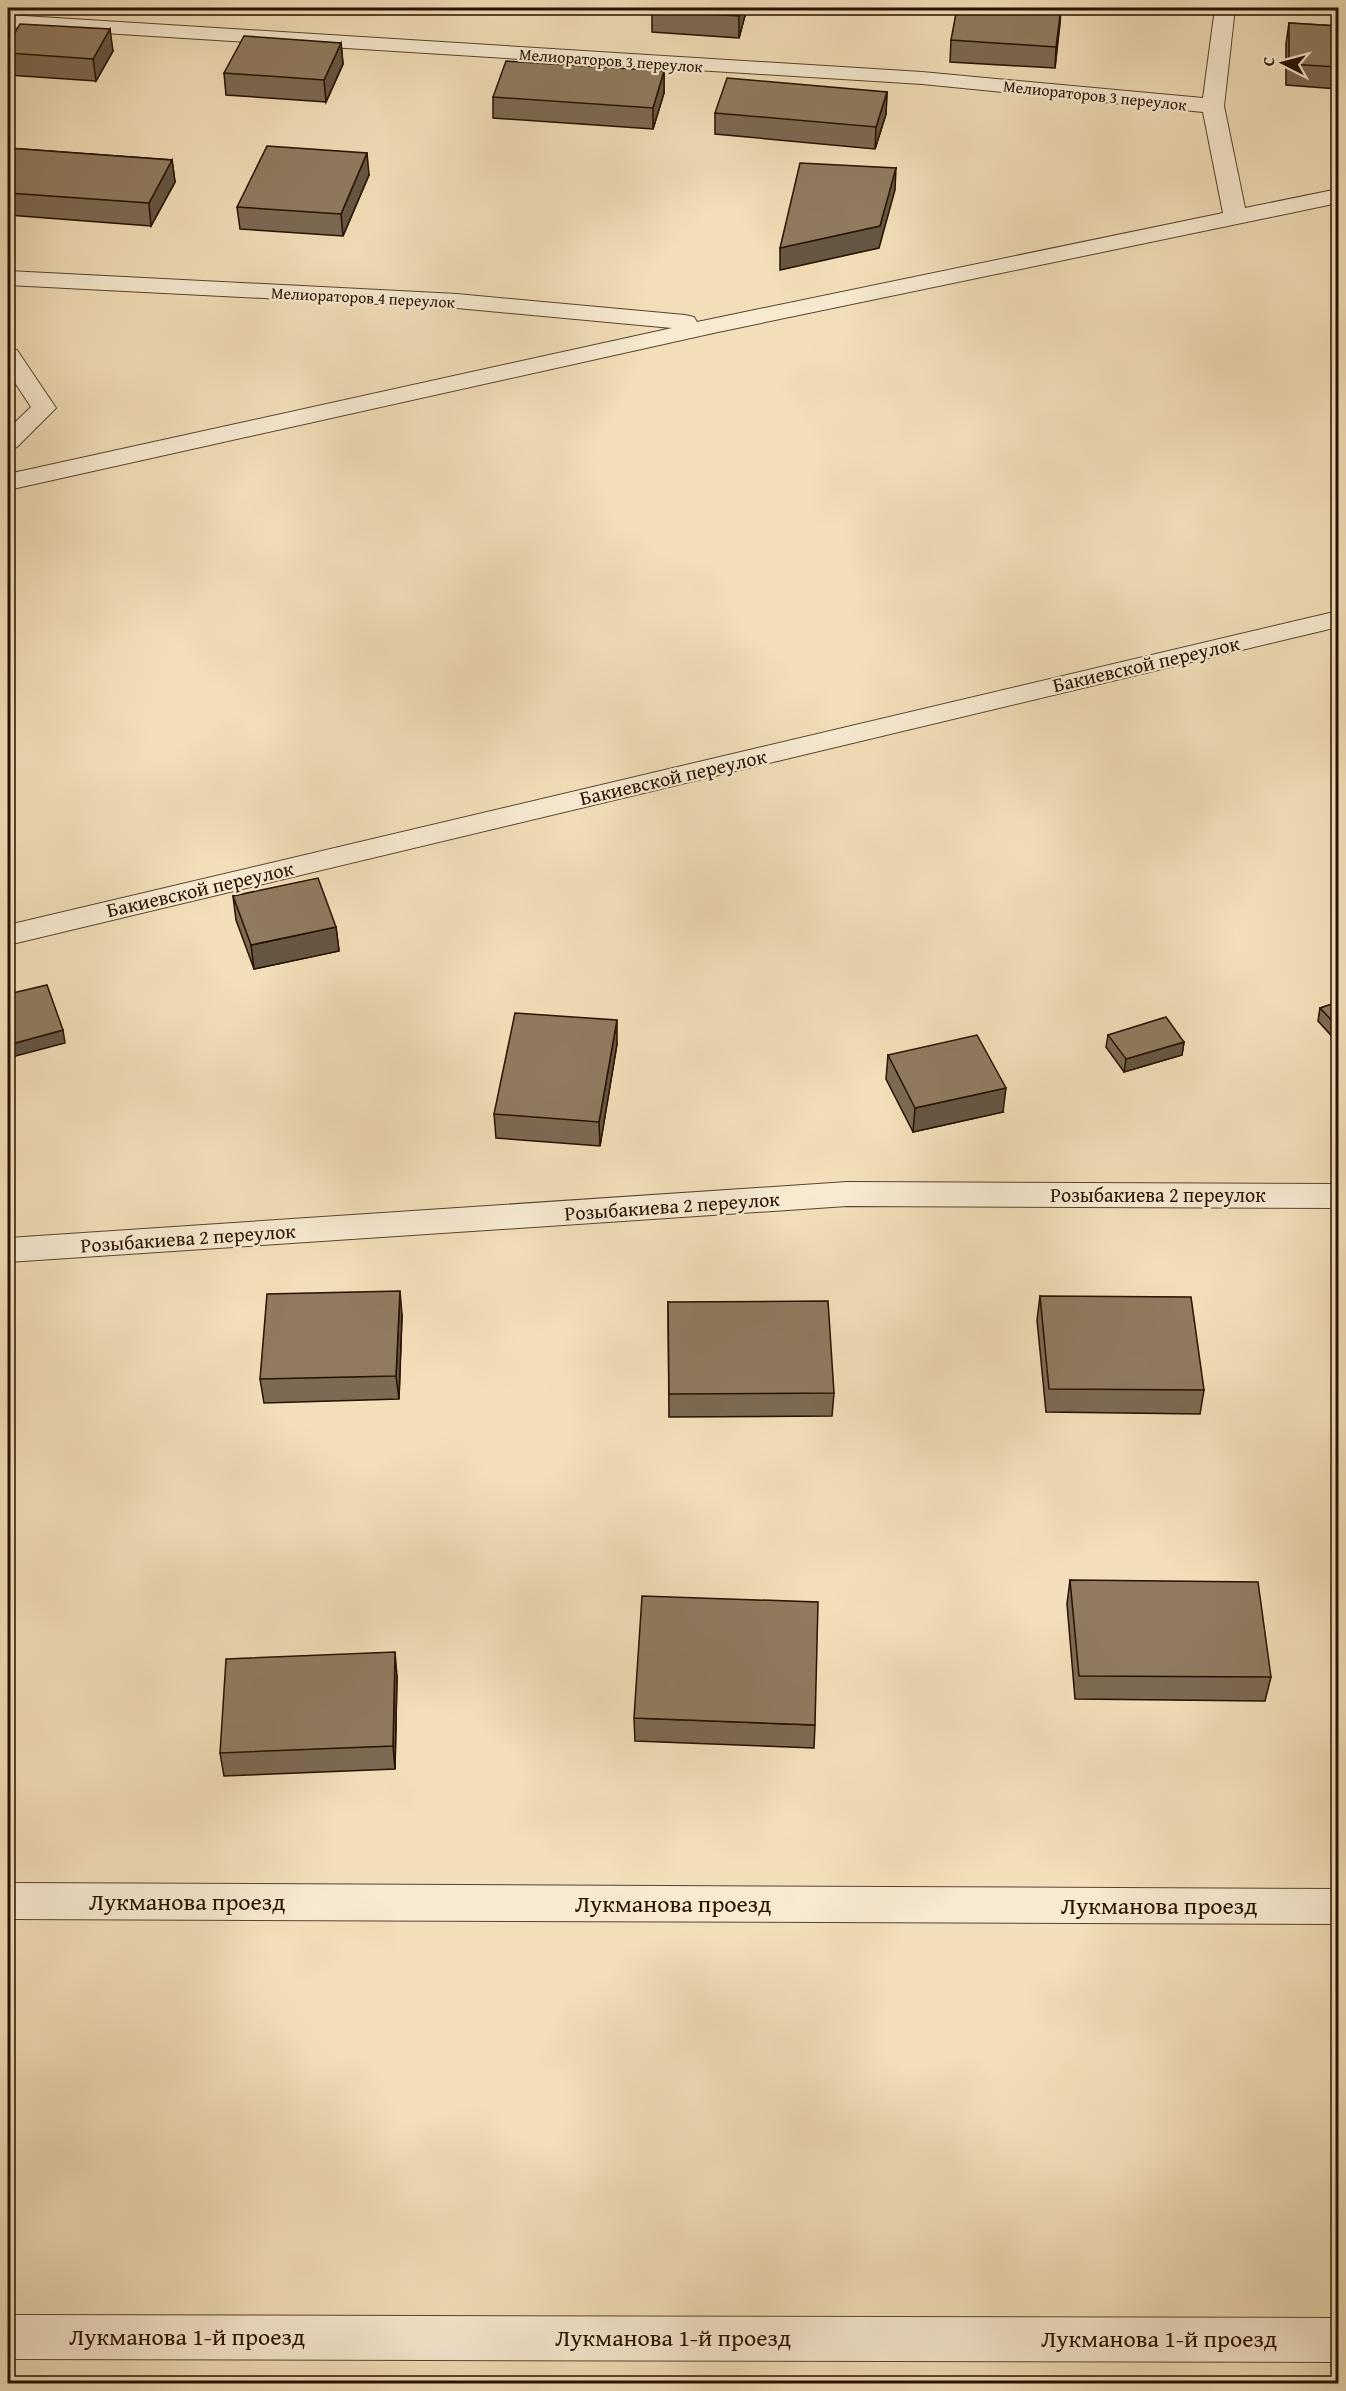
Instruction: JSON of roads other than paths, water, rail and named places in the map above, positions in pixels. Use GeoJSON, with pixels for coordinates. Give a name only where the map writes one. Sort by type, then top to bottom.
{"type":"FeatureCollection","features":[{"type":"Feature","properties":{"kind":"street"},"geometry":{"type":"LineString","coordinates":[[1225,8],[1214,106],[1236,218]]}},
{"type":"Feature","properties":{"kind":"street","name":"Мелиораторов 3 переулок"},"geometry":{"type":"LineString","coordinates":[[8,21],[922,78],[1214,106]]}},
{"type":"Feature","properties":{"kind":"street"},"geometry":{"type":"LineString","coordinates":[[8,482],[718,325],[1338,196]]}},
{"type":"Feature","properties":{"kind":"street","name":"Мелиораторов 4 переулок"},"geometry":{"type":"LineString","coordinates":[[8,278],[457,301],[718,325]]}},
{"type":"Feature","properties":{"kind":"street"},"geometry":{"type":"LineString","coordinates":[[8,355],[44,408],[8,442]]}},
{"type":"Feature","properties":{"kind":"street","name":"Бакиевской переулок"},"geometry":{"type":"LineString","coordinates":[[8,935],[1338,619]]}},
{"type":"Feature","properties":{"kind":"street","name":"Розыбакиева 2 переулок"},"geometry":{"type":"LineString","coordinates":[[8,1250],[847,1194],[1338,1196]]}},
{"type":"Feature","properties":{"kind":"street","name":"Лукманова проезд"},"geometry":{"type":"LineString","coordinates":[[8,1901],[1338,1907]]}},
{"type":"Feature","properties":{"kind":"street","name":"Лукманова 1-й проезд"},"geometry":{"type":"LineString","coordinates":[[8,2337],[1338,2340]]}}]}
